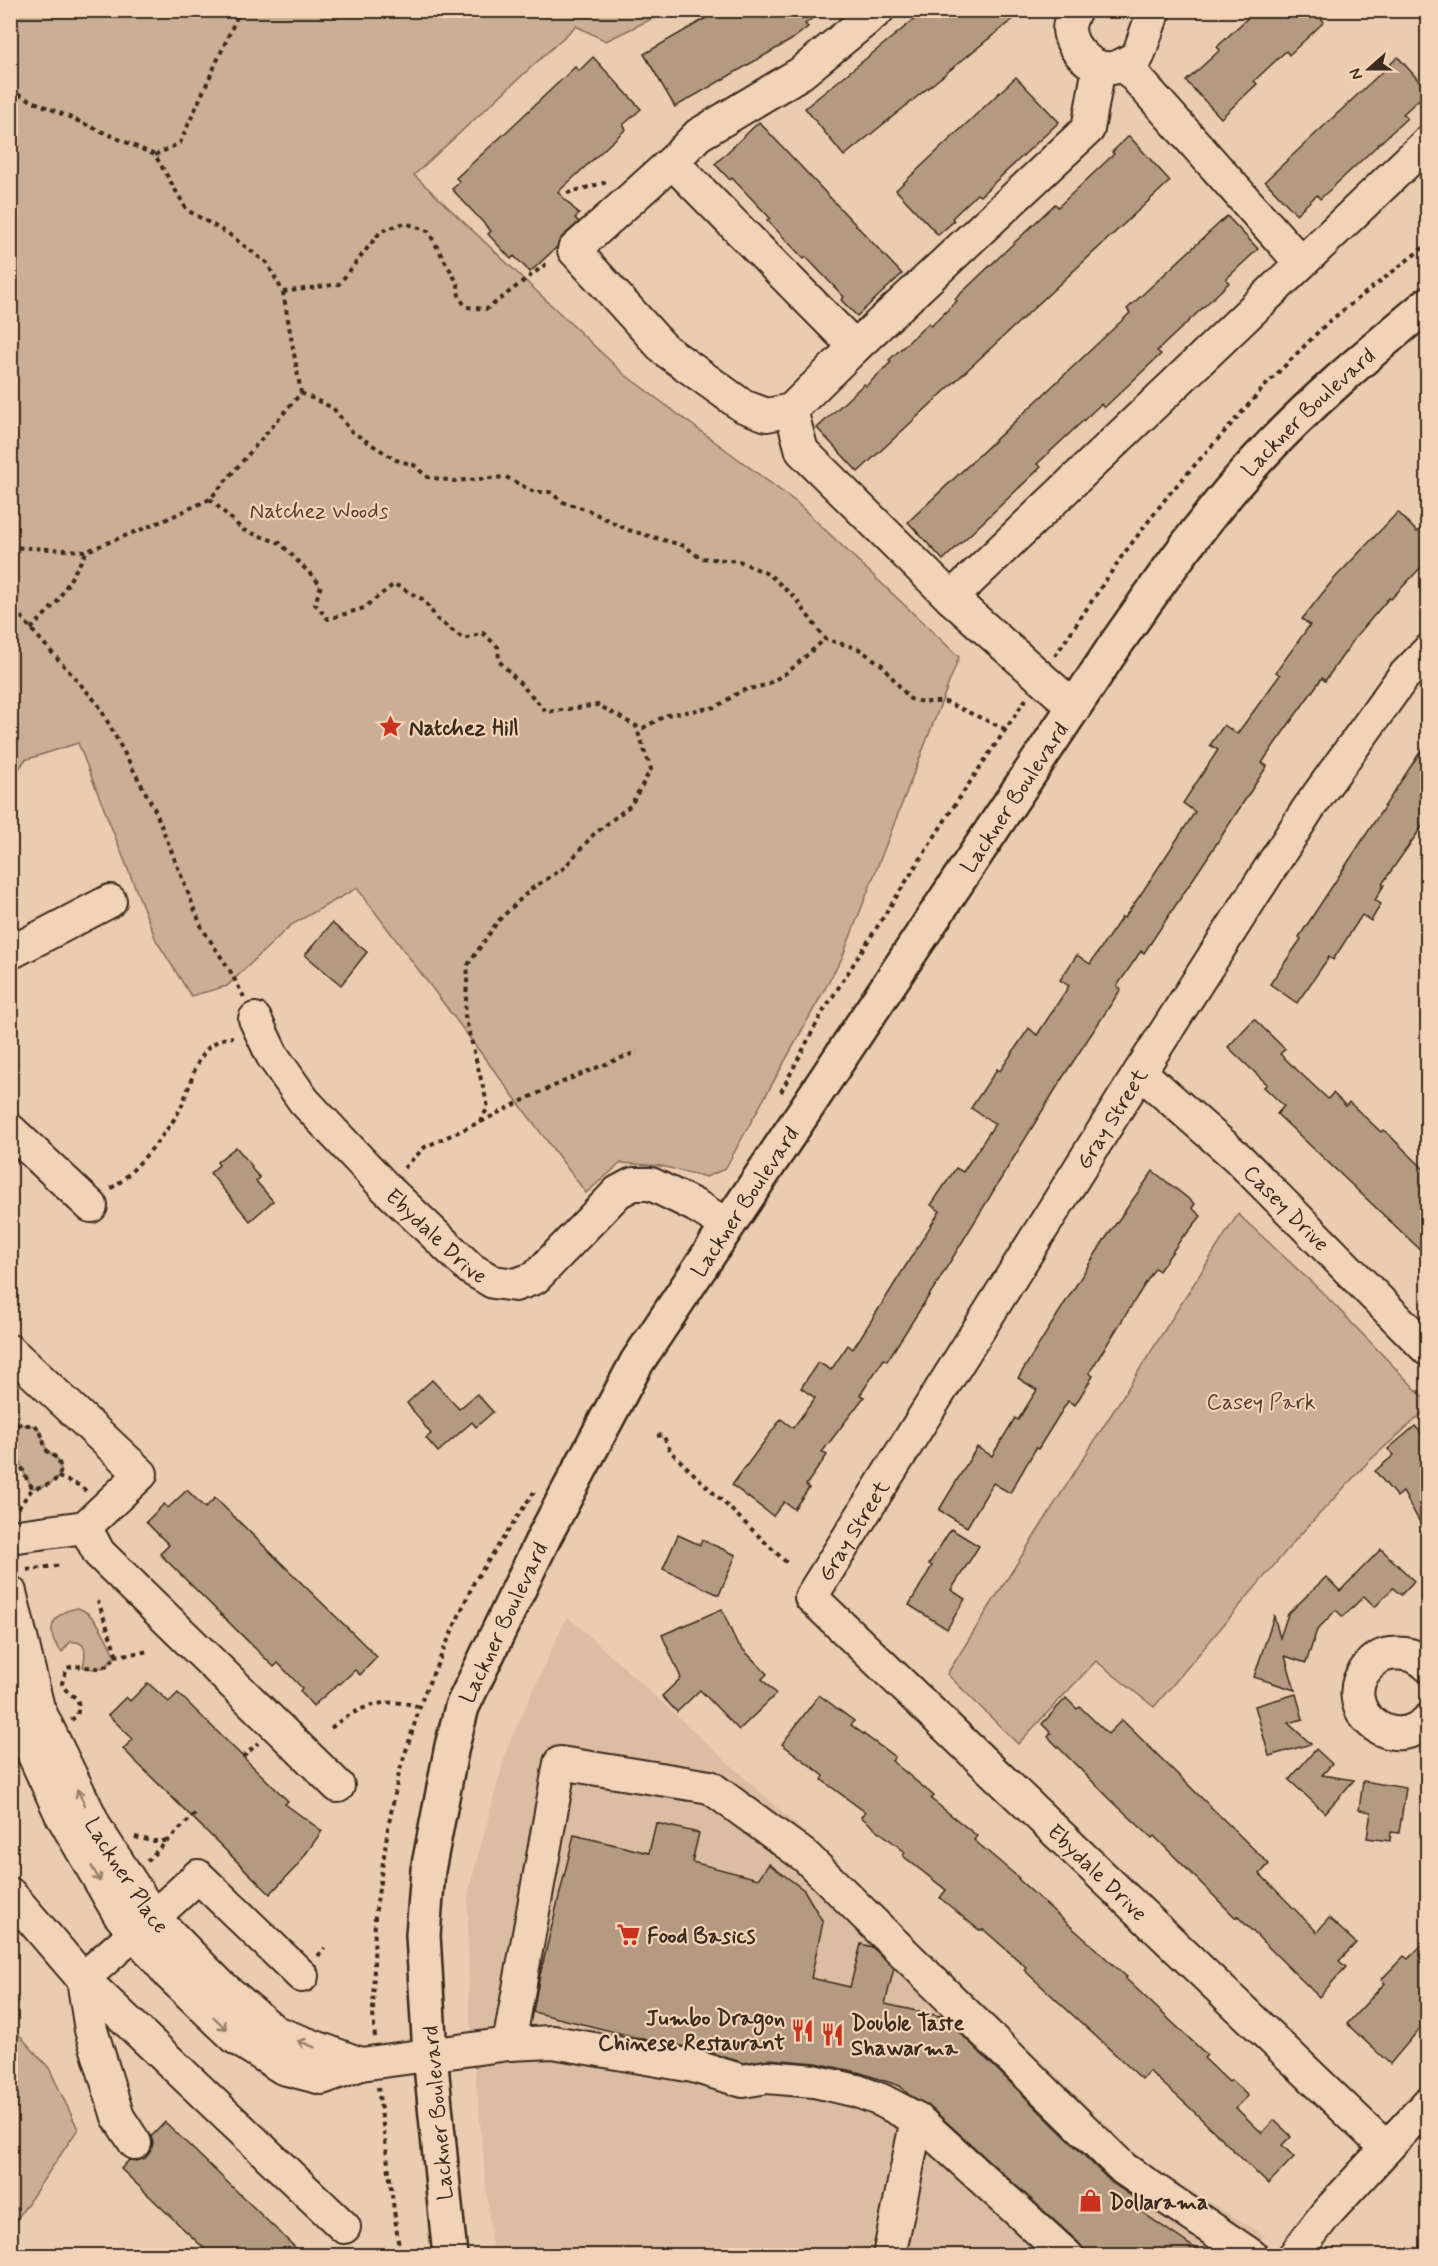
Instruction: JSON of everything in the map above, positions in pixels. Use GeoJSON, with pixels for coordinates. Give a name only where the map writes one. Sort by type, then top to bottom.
{"type":"FeatureCollection","features":[{"type":"Feature","properties":{"kind":"main road","name":"Lackner Boulevard"},"geometry":{"type":"LineString","coordinates":[[450,2256],[430,2055],[423,1935],[428,1870],[452,1746],[462,1707],[544,1537],[637,1362],[1074,707],[1184,548],[1255,462],[1339,378],[1428,304]]}},
{"type":"Feature","properties":{"kind":"street"},"geometry":{"type":"LineString","coordinates":[[878,10],[801,73],[698,135],[672,162],[574,250],[665,350],[743,406],[767,415],[791,410],[1088,129],[1112,65]]}},
{"type":"Feature","properties":{"kind":"street"},"geometry":{"type":"LineString","coordinates":[[1075,10],[1069,28],[1073,45],[1083,56],[1112,65],[1301,263]]}},
{"type":"Feature","properties":{"kind":"street"},"geometry":{"type":"LineString","coordinates":[[1112,65],[1138,56],[1154,10]]}},
{"type":"Feature","properties":{"kind":"street"},"geometry":{"type":"LineString","coordinates":[[951,598],[1428,142]]}},
{"type":"Feature","properties":{"kind":"street"},"geometry":{"type":"LineString","coordinates":[[672,162],[855,347]]}},
{"type":"Feature","properties":{"kind":"street"},"geometry":{"type":"LineString","coordinates":[[791,410],[802,451],[951,598],[1074,707]]}},
{"type":"Feature","properties":{"kind":"street","name":"Gray Street"},"geometry":{"type":"LineString","coordinates":[[812,1596],[1140,1072],[1308,809],[1403,677],[1428,651]]}},
{"type":"Feature","properties":{"kind":"street"},"geometry":{"type":"LineString","coordinates":[[10,953],[110,900]]}},
{"type":"Feature","properties":{"kind":"street","name":"Ebydale Drive"},"geometry":{"type":"LineString","coordinates":[[258,1027],[272,1054],[304,1101],[386,1187],[471,1269],[493,1282],[515,1285],[535,1278],[618,1192],[633,1184],[651,1184],[696,1206],[727,1225]]}},
{"type":"Feature","properties":{"kind":"street","name":"Casey Drive"},"geometry":{"type":"LineString","coordinates":[[1140,1072],[1238,1158],[1428,1350]]}},
{"type":"Feature","properties":{"kind":"street"},"geometry":{"type":"LineString","coordinates":[[10,1130],[86,1201]]}},
{"type":"Feature","properties":{"kind":"street"},"geometry":{"type":"LineString","coordinates":[[10,1351],[141,1474],[85,1527],[14,1522]]}},
{"type":"Feature","properties":{"kind":"street"},"geometry":{"type":"LineString","coordinates":[[85,1527],[99,1553],[338,1786]]}},
{"type":"Feature","properties":{"kind":"street","name":"Lackner Place"},"geometry":{"type":"LineString","coordinates":[[19,1581],[38,1708],[39,1750]]}},
{"type":"Feature","properties":{"kind":"street","name":"Ebydale Drive"},"geometry":{"type":"LineString","coordinates":[[812,1596],[1385,2147]]}},
{"type":"Feature","properties":{"kind":"street"},"geometry":{"type":"LineString","coordinates":[[1428,1666],[1413,1655],[1385,1654],[1372,1661],[1363,1672],[1358,1686],[1358,1702],[1364,1715],[1378,1729],[1392,1734],[1406,1733],[1419,1728],[1428,1720]]}},
{"type":"Feature","properties":{"kind":"street","name":"Lackner Place"},"geometry":{"type":"LineString","coordinates":[[10,1688],[27,1740],[39,1750],[97,1830],[144,1925],[219,1984],[274,2032],[361,2064],[509,2044],[553,2042],[693,2066],[743,2081],[767,2077],[814,2080],[857,2091],[881,2100],[917,2119],[1067,2256]]}},
{"type":"Feature","properties":{"kind":"street"},"geometry":{"type":"LineString","coordinates":[[509,2044],[560,1763],[710,1787],[806,1857],[1124,2169],[1252,2256]]}},
{"type":"Feature","properties":{"kind":"street"},"geometry":{"type":"LineString","coordinates":[[83,1979],[198,1876],[302,1976]]}},
{"type":"Feature","properties":{"kind":"street"},"geometry":{"type":"LineString","coordinates":[[10,1894],[83,1979],[344,2227]]}},
{"type":"Feature","properties":{"kind":"street"},"geometry":{"type":"LineString","coordinates":[[83,1979],[91,2030],[118,2117],[135,2143]]}},
{"type":"Feature","properties":{"kind":"street"},"geometry":{"type":"LineString","coordinates":[[1294,2256],[1325,2215],[1385,2147],[1428,2103]]}},
{"type":"Feature","properties":{"kind":"street"},"geometry":{"type":"LineString","coordinates":[[889,2256],[917,2119]]}},
{"type":"Feature","properties":{"kind":"path"},"geometry":{"type":"LineString","coordinates":[[155,155],[180,143],[240,10]]}},
{"type":"Feature","properties":{"kind":"path"},"geometry":{"type":"LineString","coordinates":[[10,91],[155,155],[187,210],[230,235],[267,262],[283,292],[301,393]]}},
{"type":"Feature","properties":{"kind":"path"},"geometry":{"type":"LineString","coordinates":[[567,193],[611,181]]}},
{"type":"Feature","properties":{"kind":"path"},"geometry":{"type":"LineString","coordinates":[[283,292],[339,284],[381,231],[405,223],[428,231],[458,284],[459,297],[466,307],[487,309],[546,264]]}},
{"type":"Feature","properties":{"kind":"path"},"geometry":{"type":"LineString","coordinates":[[10,547],[87,551],[165,520],[210,499],[301,393]]}},
{"type":"Feature","properties":{"kind":"path"},"geometry":{"type":"LineString","coordinates":[[301,393],[333,408],[352,432],[396,459],[414,465],[427,477],[454,481],[506,477],[534,492],[550,492],[563,502],[588,510],[628,530],[685,546],[700,558],[739,561],[770,574],[795,598],[825,639],[859,649],[882,665],[910,699],[924,702],[946,702],[1005,729]]}},
{"type":"Feature","properties":{"kind":"path"},"geometry":{"type":"LineString","coordinates":[[210,499],[243,530],[280,543],[321,585],[315,604],[328,619],[364,608],[394,584],[424,600],[437,619],[464,639],[483,633],[498,646],[499,661],[547,712],[598,705],[643,728],[667,715],[716,707],[741,691],[766,685],[788,672],[825,639]]}},
{"type":"Feature","properties":{"kind":"path"},"geometry":{"type":"LineString","coordinates":[[31,629],[57,602],[87,551]]}},
{"type":"Feature","properties":{"kind":"path"},"geometry":{"type":"LineString","coordinates":[[10,602],[98,704],[155,810],[202,928],[229,969],[258,1027],[211,1044],[199,1059],[179,1112],[171,1124],[123,1181],[86,1201]]}},
{"type":"Feature","properties":{"kind":"path"},"geometry":{"type":"LineString","coordinates":[[480,1122],[488,1107],[465,1016],[468,965],[498,921],[531,889],[564,868],[593,835],[631,805],[651,770],[636,726]]}},
{"type":"Feature","properties":{"kind":"path"},"geometry":{"type":"LineString","coordinates":[[386,1187],[425,1146],[480,1122],[526,1097],[637,1052]]}},
{"type":"Feature","properties":{"kind":"path"},"geometry":{"type":"LineString","coordinates":[[10,1406],[19,1424]]}},
{"type":"Feature","properties":{"kind":"path"},"geometry":{"type":"LineString","coordinates":[[10,1431],[19,1424],[36,1426],[43,1433],[47,1451],[56,1458],[60,1468],[53,1484],[33,1488],[14,1522]]}},
{"type":"Feature","properties":{"kind":"path"},"geometry":{"type":"LineString","coordinates":[[657,1436],[663,1435],[671,1452],[789,1565]]}},
{"type":"Feature","properties":{"kind":"path"},"geometry":{"type":"LineString","coordinates":[[10,1452],[19,1458],[24,1477],[33,1488]]}},
{"type":"Feature","properties":{"kind":"path"},"geometry":{"type":"LineString","coordinates":[[58,1477],[81,1486],[89,1493]]}},
{"type":"Feature","properties":{"kind":"path"},"geometry":{"type":"LineString","coordinates":[[19,1581],[62,1565]]}},
{"type":"Feature","properties":{"kind":"path"},"geometry":{"type":"LineString","coordinates":[[39,1750],[78,1716],[80,1704],[64,1689],[62,1683],[67,1668],[76,1665],[94,1669],[106,1668],[115,1656],[116,1653],[98,1601]]}},
{"type":"Feature","properties":{"kind":"path"},"geometry":{"type":"LineString","coordinates":[[115,1656],[150,1651]]}},
{"type":"Feature","properties":{"kind":"path"},"geometry":{"type":"LineString","coordinates":[[331,1728],[346,1716],[380,1703],[403,1701],[420,1707]]}},
{"type":"Feature","properties":{"kind":"path"},"geometry":{"type":"LineString","coordinates":[[142,1866],[196,1813]]}},
{"type":"Feature","properties":{"kind":"shaded area"},"geometry":{"type":"Polygon","coordinates":[[[567,1616],[836,1861],[1146,2163],[1265,2236],[1251,2256],[493,2256],[469,2008],[468,1894],[507,1748],[567,1616]]]}},
{"type":"Feature","properties":{"kind":"green space","name":"Natchez Woods"},"geometry":{"type":"Polygon","coordinates":[[[11,10],[668,11],[606,41],[576,26],[414,175],[624,374],[796,502],[959,657],[842,958],[725,1169],[706,1177],[661,1166],[621,1163],[586,1193],[357,888],[291,925],[227,986],[191,996],[156,940],[78,743],[25,760],[11,781],[11,10]]]}},
{"type":"Feature","properties":{"kind":"green space","name":"Casey Park"},"geometry":{"type":"Polygon","coordinates":[[[1238,1214],[1322,1292],[1427,1401],[1427,1409],[1368,1462],[1298,1537],[1154,1707],[1096,1661],[1018,1744],[947,1674],[1238,1214]]]}},
{"type":"Feature","properties":{"kind":"green space"},"geometry":{"type":"Polygon","coordinates":[[[19,1424],[36,1426],[46,1449],[60,1464],[59,1475],[51,1483],[33,1488],[18,1460],[11,1452],[11,1431],[19,1424]]]}},
{"type":"Feature","properties":{"kind":"green space"},"geometry":{"type":"Polygon","coordinates":[[[78,1608],[85,1611],[96,1622],[115,1656],[106,1667],[94,1669],[83,1667],[85,1653],[80,1643],[70,1642],[62,1652],[56,1645],[52,1630],[53,1624],[62,1614],[78,1608]]]}},
{"type":"Feature","properties":{"kind":"green space"},"geometry":{"type":"Polygon","coordinates":[[[11,2026],[49,2068],[78,2129],[11,2228],[11,2026]]]}},
{"type":"Feature","properties":{"kind":"building"},"geometry":{"type":"Polygon","coordinates":[[[720,10],[823,10],[805,24],[808,27],[791,40],[675,107],[644,54],[720,10]]]}},
{"type":"Feature","properties":{"kind":"building"},"geometry":{"type":"Polygon","coordinates":[[[926,10],[1024,10],[844,156],[805,108],[926,10]]]}},
{"type":"Feature","properties":{"kind":"building"},"geometry":{"type":"Polygon","coordinates":[[[1256,10],[1314,10],[1324,22],[1289,55],[1286,51],[1254,81],[1257,84],[1221,118],[1186,81],[1220,50],[1217,47],[1256,10]]]}},
{"type":"Feature","properties":{"kind":"building"},"geometry":{"type":"Polygon","coordinates":[[[593,57],[641,109],[623,125],[626,129],[558,192],[579,214],[575,218],[579,222],[530,272],[514,256],[511,259],[488,234],[491,231],[452,189],[460,182],[456,178],[575,67],[579,71],[593,57]]]}},
{"type":"Feature","properties":{"kind":"building"},"geometry":{"type":"Polygon","coordinates":[[[1398,57],[1428,91],[1403,114],[1407,118],[1320,199],[1317,195],[1296,214],[1265,181],[1398,57]]]}},
{"type":"Feature","properties":{"kind":"building"},"geometry":{"type":"Polygon","coordinates":[[[1016,77],[1059,122],[980,196],[977,194],[952,218],[954,221],[938,235],[896,190],[1016,77]]]}},
{"type":"Feature","properties":{"kind":"building"},"geometry":{"type":"Polygon","coordinates":[[[759,122],[902,274],[857,316],[841,300],[844,297],[767,220],[770,218],[732,178],[730,180],[715,164],[759,122]]]}},
{"type":"Feature","properties":{"kind":"building"},"geometry":{"type":"Polygon","coordinates":[[[1129,136],[1170,181],[858,472],[817,428],[864,384],[866,386],[891,362],[889,360],[929,323],[931,326],[957,301],[955,299],[1055,204],[1058,207],[1114,154],[1112,152],[1129,136]]]}},
{"type":"Feature","properties":{"kind":"building"},"geometry":{"type":"Polygon","coordinates":[[[1227,216],[1258,249],[1226,279],[1229,283],[1157,351],[1161,354],[1104,408],[1101,404],[1037,464],[1041,467],[943,560],[908,522],[1130,313],[1127,309],[1227,216]]]}},
{"type":"Feature","properties":{"kind":"building"},"geometry":{"type":"Polygon","coordinates":[[[1398,512],[1417,532],[1428,522],[1428,560],[1391,599],[1389,598],[1355,638],[1325,681],[1322,678],[1274,745],[1262,763],[1267,766],[1144,953],[1141,951],[1117,986],[1121,989],[1063,1077],[939,1280],[887,1361],[884,1359],[860,1395],[864,1397],[822,1452],[827,1455],[806,1485],[809,1488],[794,1509],[784,1502],[773,1516],[732,1485],[781,1419],[793,1428],[815,1398],[801,1388],[818,1362],[831,1370],[848,1345],[853,1349],[940,1211],[931,1205],[956,1168],[963,1172],[995,1124],[971,1108],[997,1069],[1000,1071],[1029,1028],[1037,1035],[1069,986],[1060,980],[1077,955],[1090,964],[1122,917],[1124,918],[1141,894],[1195,812],[1183,803],[1218,750],[1210,745],[1224,725],[1237,734],[1280,675],[1276,672],[1310,625],[1302,619],[1333,580],[1398,512]]]}},
{"type":"Feature","properties":{"kind":"building"},"geometry":{"type":"Polygon","coordinates":[[[1428,740],[1428,818],[1382,884],[1384,885],[1375,900],[1381,904],[1371,921],[1362,915],[1333,960],[1329,957],[1297,1003],[1270,984],[1428,740]]]}},
{"type":"Feature","properties":{"kind":"building"},"geometry":{"type":"Polygon","coordinates":[[[332,923],[367,952],[341,985],[305,955],[332,923]]]}},
{"type":"Feature","properties":{"kind":"building"},"geometry":{"type":"Polygon","coordinates":[[[1254,1019],[1285,1049],[1280,1054],[1328,1099],[1333,1093],[1346,1106],[1349,1102],[1381,1132],[1384,1130],[1428,1173],[1428,1257],[1277,1114],[1284,1106],[1264,1087],[1267,1084],[1228,1047],[1254,1019]]]}},
{"type":"Feature","properties":{"kind":"building"},"geometry":{"type":"Polygon","coordinates":[[[236,1147],[260,1178],[256,1181],[273,1201],[250,1221],[210,1173],[219,1165],[217,1162],[236,1147]]]}},
{"type":"Feature","properties":{"kind":"building"},"geometry":{"type":"Polygon","coordinates":[[[1153,1171],[1195,1204],[1192,1208],[1201,1216],[1184,1235],[1159,1271],[1155,1268],[1089,1373],[1093,1376],[1075,1405],[1068,1401],[1038,1449],[1036,1448],[1010,1493],[993,1483],[967,1527],[939,1510],[977,1447],[992,1456],[1015,1418],[1018,1420],[1037,1390],[1018,1378],[1103,1242],[1153,1171]]]}},
{"type":"Feature","properties":{"kind":"building"},"geometry":{"type":"Polygon","coordinates":[[[432,1380],[459,1409],[477,1394],[493,1412],[476,1427],[472,1422],[438,1452],[426,1438],[431,1434],[407,1403],[432,1380]]]}},
{"type":"Feature","properties":{"kind":"building"},"geometry":{"type":"Polygon","coordinates":[[[1415,1426],[1428,1441],[1428,1537],[1403,1492],[1397,1497],[1375,1471],[1394,1455],[1388,1449],[1415,1426]]]}},
{"type":"Feature","properties":{"kind":"building"},"geometry":{"type":"Polygon","coordinates":[[[187,1490],[205,1508],[215,1498],[377,1657],[360,1675],[355,1670],[313,1706],[300,1691],[302,1688],[278,1663],[274,1667],[160,1554],[169,1545],[146,1522],[164,1504],[168,1508],[187,1490]]]}},
{"type":"Feature","properties":{"kind":"building"},"geometry":{"type":"Polygon","coordinates":[[[951,1529],[979,1546],[951,1590],[965,1599],[947,1629],[909,1605],[932,1566],[929,1564],[951,1529]]]}},
{"type":"Feature","properties":{"kind":"building"},"geometry":{"type":"Polygon","coordinates":[[[678,1535],[700,1545],[702,1540],[736,1555],[719,1595],[663,1569],[678,1535]]]}},
{"type":"Feature","properties":{"kind":"building"},"geometry":{"type":"Polygon","coordinates":[[[1381,1549],[1414,1581],[1401,1595],[1393,1588],[1375,1607],[1364,1596],[1343,1617],[1336,1610],[1317,1630],[1306,1663],[1285,1656],[1295,1690],[1254,1677],[1274,1616],[1280,1638],[1288,1614],[1326,1577],[1340,1591],[1381,1549]]]}},
{"type":"Feature","properties":{"kind":"building"},"geometry":{"type":"Polygon","coordinates":[[[722,1609],[736,1642],[767,1674],[762,1679],[776,1694],[739,1730],[700,1690],[677,1712],[662,1696],[681,1678],[662,1635],[722,1609]]]}},
{"type":"Feature","properties":{"kind":"building"},"geometry":{"type":"Polygon","coordinates":[[[148,1683],[169,1702],[178,1693],[288,1801],[285,1804],[322,1831],[297,1866],[270,1894],[123,1749],[133,1739],[108,1715],[126,1697],[130,1701],[148,1683]]]}},
{"type":"Feature","properties":{"kind":"building"},"geometry":{"type":"Polygon","coordinates":[[[1296,1694],[1303,1719],[1288,1723],[1311,1744],[1269,1756],[1255,1706],[1296,1694]]]}},
{"type":"Feature","properties":{"kind":"building"},"geometry":{"type":"Polygon","coordinates":[[[819,1695],[854,1721],[851,1725],[895,1757],[892,1761],[934,1796],[931,1799],[977,1836],[974,1840],[1127,1977],[1125,1978],[1207,2055],[1204,2058],[1229,2082],[1231,2080],[1248,2096],[1236,2108],[1262,2133],[1274,2120],[1291,2136],[1282,2145],[1294,2157],[1268,2184],[1149,2071],[1142,2079],[1024,1970],[1026,1967],[984,1930],[979,1930],[940,1898],[946,1890],[903,1856],[905,1852],[861,1817],[865,1812],[822,1780],[824,1776],[782,1744],[819,1695]]]}},
{"type":"Feature","properties":{"kind":"building"},"geometry":{"type":"Polygon","coordinates":[[[1066,1698],[1077,1709],[1080,1707],[1108,1734],[1122,1720],[1269,1864],[1260,1874],[1317,1932],[1329,1918],[1356,1943],[1339,1961],[1346,1967],[1319,1997],[1154,1836],[1152,1838],[1111,1800],[1048,1737],[1051,1733],[1042,1724],[1066,1698]]]}},
{"type":"Feature","properties":{"kind":"building"},"geometry":{"type":"Polygon","coordinates":[[[1316,1749],[1332,1764],[1322,1775],[1354,1780],[1325,1813],[1289,1780],[1316,1749]]]}},
{"type":"Feature","properties":{"kind":"building"},"geometry":{"type":"Polygon","coordinates":[[[1363,1781],[1406,1788],[1399,1833],[1391,1832],[1390,1841],[1367,1838],[1371,1812],[1359,1810],[1363,1781]]]}},
{"type":"Feature","properties":{"kind":"building"},"geometry":{"type":"Polygon","coordinates":[[[656,1823],[699,1833],[692,1862],[758,1879],[769,1864],[804,1890],[823,1922],[811,1978],[850,1987],[861,1944],[872,1947],[894,1968],[885,2004],[944,2017],[1111,2182],[1140,2202],[1136,2208],[1206,2256],[1089,2256],[1079,2243],[929,2106],[909,2095],[900,2086],[861,2073],[816,2063],[769,2059],[744,2063],[698,2049],[648,2040],[533,2012],[574,1835],[649,1853],[656,1823]]]}},
{"type":"Feature","properties":{"kind":"building"},"geometry":{"type":"Polygon","coordinates":[[[1428,1939],[1428,2019],[1390,2064],[1347,2024],[1385,1983],[1381,1980],[1404,1956],[1408,1959],[1428,1939]]]}},
{"type":"Feature","properties":{"kind":"building"},"geometry":{"type":"Polygon","coordinates":[[[165,2122],[304,2256],[212,2256],[121,2169],[129,2160],[137,2161],[145,2158],[151,2151],[153,2143],[151,2137],[165,2122]]]}},
{"type":"Feature","properties":{"kind":"place","name":"Natchez Hill"},"geometry":{"type":"Point","coordinates":[391,727]}},
{"type":"Feature","properties":{"kind":"place","name":"Food Basics"},"geometry":{"type":"Point","coordinates":[629,1935]}},
{"type":"Feature","properties":{"kind":"place","name":"Jumbo Dragon Chinese Restaurant"},"geometry":{"type":"Point","coordinates":[803,2030]}},
{"type":"Feature","properties":{"kind":"place","name":"Double Taste Shawarma"},"geometry":{"type":"Point","coordinates":[833,2035]}},
{"type":"Feature","properties":{"kind":"place","name":"Dollarama"},"geometry":{"type":"Point","coordinates":[1091,2201]}}]}
